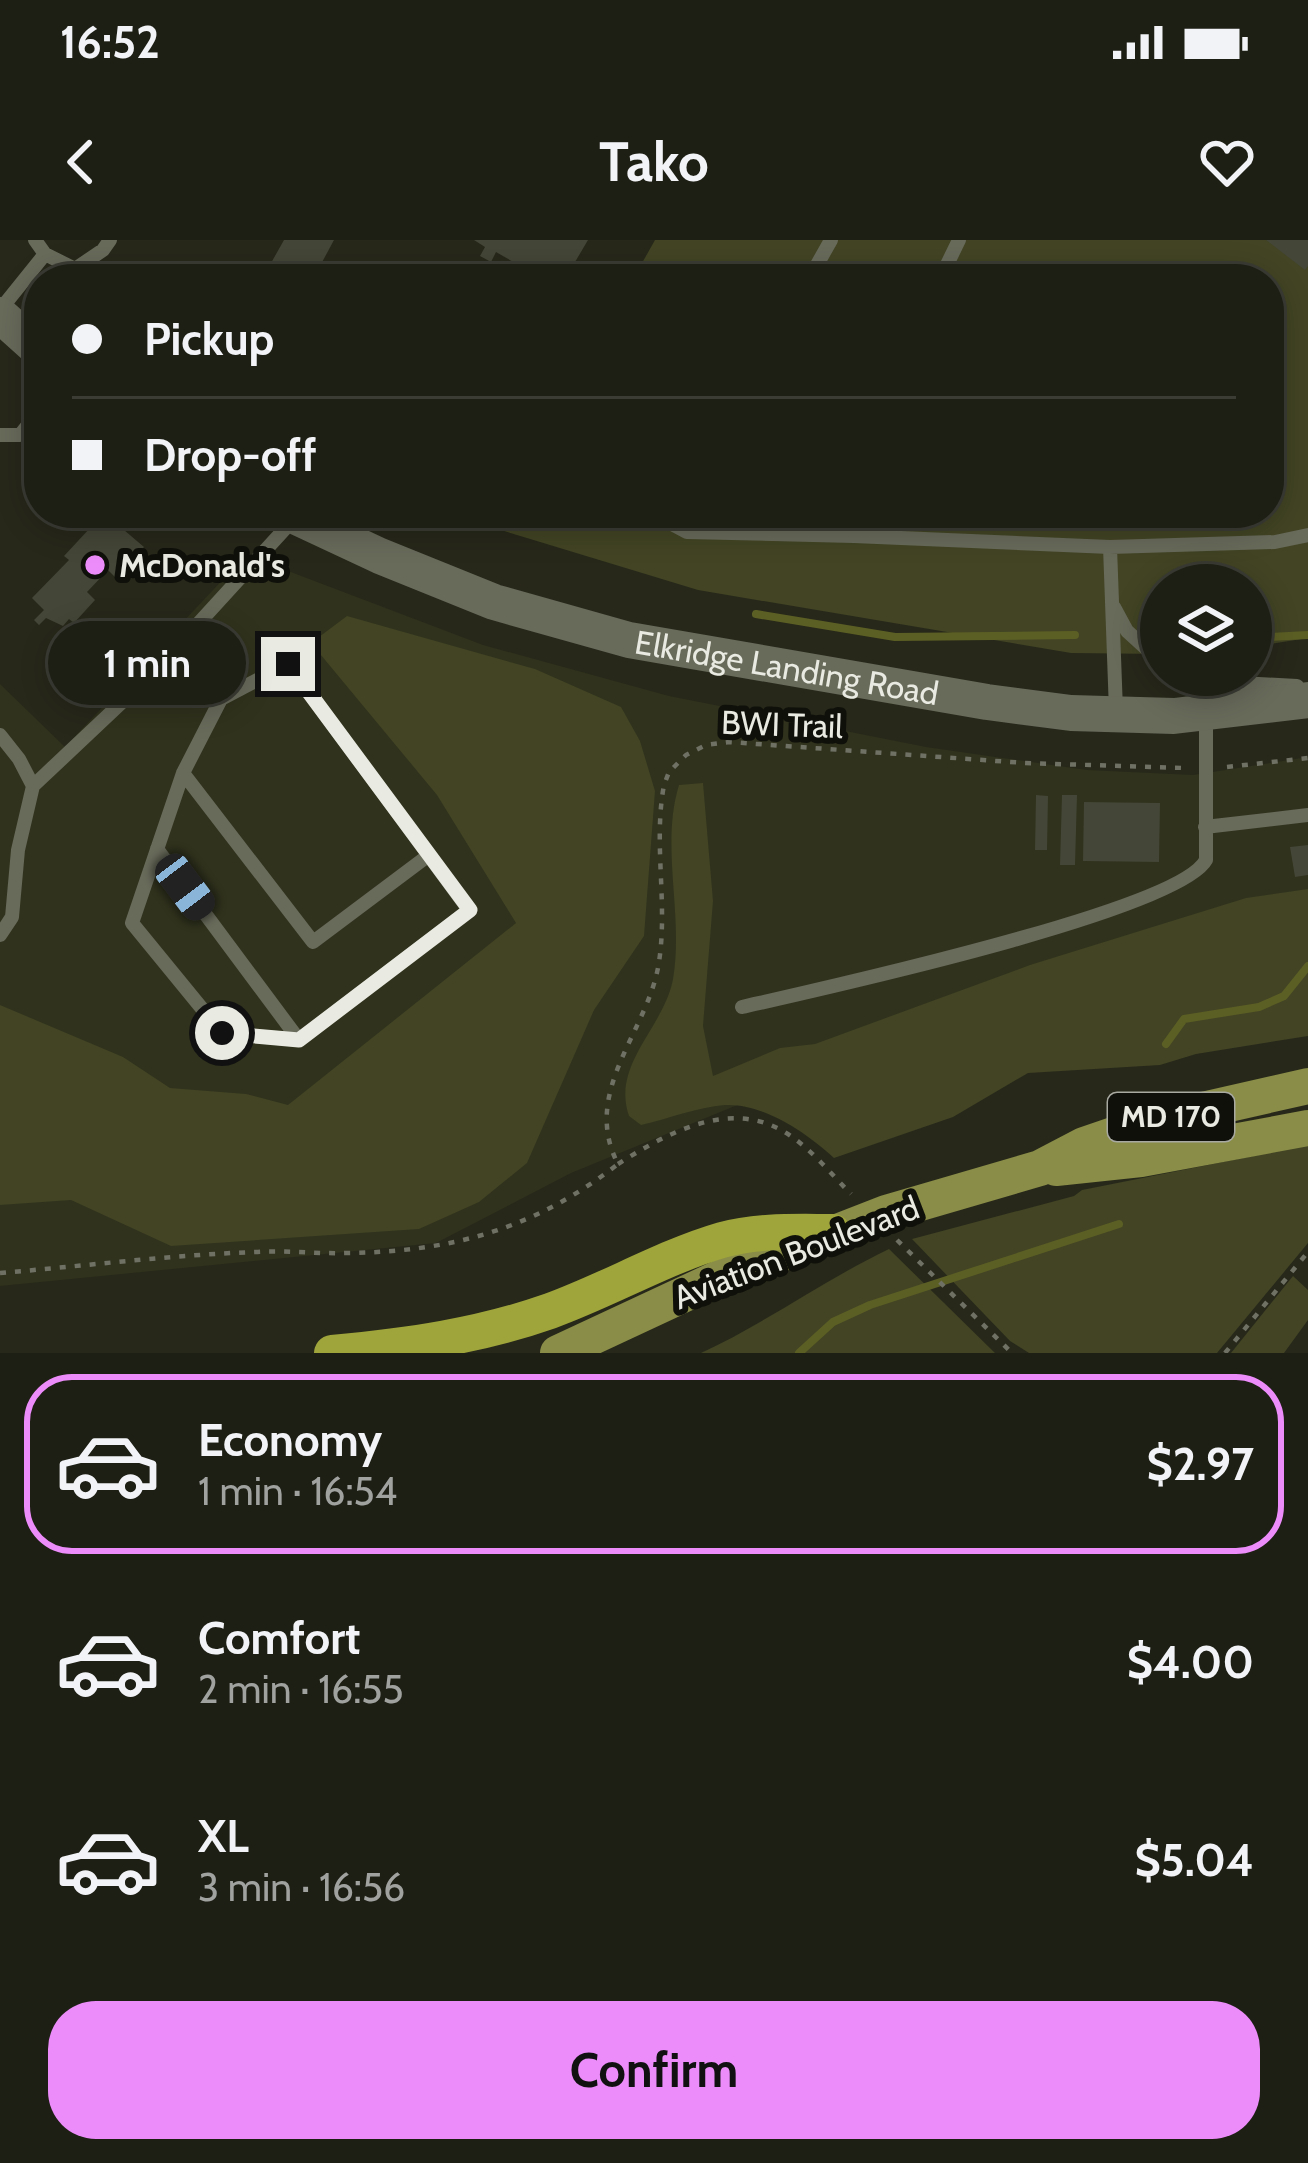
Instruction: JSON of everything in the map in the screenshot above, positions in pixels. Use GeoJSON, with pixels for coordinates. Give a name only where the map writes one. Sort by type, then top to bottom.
{"type":"FeatureCollection","features":[{"type":"Feature","properties":{"kind":"highway"},"geometry":{"type":"LineString","coordinates":[[332,1353],[477,1334],[597,1293],[721,1241],[755,1234],[833,1232]]}},
{"type":"Feature","properties":{"kind":"main road"},"geometry":{"type":"LineString","coordinates":[[0,313],[24,336]]}},
{"type":"Feature","properties":{"kind":"main road","name":"Elkridge Landing Road"},"geometry":{"type":"LineString","coordinates":[[322,528],[494,602],[629,640],[988,702],[1116,716],[1206,714],[1308,700]]}},
{"type":"Feature","properties":{"kind":"main road","name":"Aviation Boulevard"},"geometry":{"type":"LineString","coordinates":[[558,1353],[719,1278],[833,1232],[1040,1168],[1084,1145],[1154,1121],[1308,1086]]}},
{"type":"Feature","properties":{"kind":"main road","name":"Aviation Boulevard"},"geometry":{"type":"LineString","coordinates":[[1040,1168],[1086,1167],[1308,1128]]}},
{"type":"Feature","properties":{"kind":"lane"},"geometry":{"type":"LineString","coordinates":[[35,240],[45,254],[65,264]]}},
{"type":"Feature","properties":{"kind":"lane"},"geometry":{"type":"LineString","coordinates":[[82,264],[110,240]]}},
{"type":"Feature","properties":{"kind":"lane"},"geometry":{"type":"LineString","coordinates":[[37,264],[45,254]]}},
{"type":"Feature","properties":{"kind":"lane"},"geometry":{"type":"LineString","coordinates":[[0,313],[24,282]]}},
{"type":"Feature","properties":{"kind":"lane"},"geometry":{"type":"LineString","coordinates":[[0,935],[12,917],[17,850],[33,786],[180,643],[281,528]]}},
{"type":"Feature","properties":{"kind":"lane"},"geometry":{"type":"LineString","coordinates":[[680,528],[687,532],[1110,547],[1274,542],[1308,535]]}},
{"type":"Feature","properties":{"kind":"lane"},"geometry":{"type":"LineString","coordinates":[[846,528],[854,536]]}},
{"type":"Feature","properties":{"kind":"lane"},"geometry":{"type":"LineString","coordinates":[[1110,547],[1116,716]]}},
{"type":"Feature","properties":{"kind":"lane"},"geometry":{"type":"LineString","coordinates":[[1112,602],[1127,631],[1140,643]]}},
{"type":"Feature","properties":{"kind":"lane"},"geometry":{"type":"LineString","coordinates":[[180,643],[220,699]]}},
{"type":"Feature","properties":{"kind":"lane"},"geometry":{"type":"LineString","coordinates":[[288,664],[470,910],[299,1040],[222,1033],[132,922],[183,773],[220,699],[288,664]]}},
{"type":"Feature","properties":{"kind":"lane"},"geometry":{"type":"LineString","coordinates":[[1272,684],[1308,686]]}},
{"type":"Feature","properties":{"kind":"lane"},"geometry":{"type":"LineString","coordinates":[[742,1007],[965,953],[1126,905],[1199,873],[1206,860],[1206,714]]}},
{"type":"Feature","properties":{"kind":"lane"},"geometry":{"type":"LineString","coordinates":[[0,735],[33,786]]}},
{"type":"Feature","properties":{"kind":"lane"},"geometry":{"type":"LineString","coordinates":[[183,773],[313,942],[429,855]]}},
{"type":"Feature","properties":{"kind":"lane"},"geometry":{"type":"LineString","coordinates":[[1205,827],[1308,815]]}},
{"type":"Feature","properties":{"kind":"lane"},"geometry":{"type":"LineString","coordinates":[[157,849],[299,1040]]}},
{"type":"Feature","properties":{"kind":"lane"},"geometry":{"type":"LineString","coordinates":[[0,893],[15,885]]}},
{"type":"Feature","properties":{"kind":"path","name":"BWI Trail"},"geometry":{"type":"LineString","coordinates":[[618,1164],[607,1132],[608,1097],[656,981],[663,922],[662,799],[669,772],[686,755],[706,745],[743,742],[1025,763],[1205,768],[1308,758]]}},
{"type":"Feature","properties":{"kind":"path"},"geometry":{"type":"LineString","coordinates":[[0,1273],[178,1256],[349,1253],[454,1243],[525,1222],[687,1128],[725,1118],[776,1127],[851,1194]]}},
{"type":"Feature","properties":{"kind":"path"},"geometry":{"type":"LineString","coordinates":[[884,1227],[1012,1353]]}},
{"type":"Feature","properties":{"kind":"path"},"geometry":{"type":"LineString","coordinates":[[1226,1353],[1308,1252]]}},
{"type":"Feature","properties":{"kind":"shaded area"},"geometry":{"type":"Polygon","coordinates":[[[655,240],[1308,240],[1308,638],[1272,644],[1272,564],[1140,564],[1140,654],[1071,653],[698,590],[494,528],[1284,528],[1284,264],[641,264],[655,240]]]}},
{"type":"Feature","properties":{"kind":"shaded area"},"geometry":{"type":"Polygon","coordinates":[[[246,555],[483,645],[669,696],[926,747],[1087,770],[1193,775],[1308,757],[1308,959],[757,1097],[571,1173],[436,1243],[0,1286],[0,684],[65,747],[246,555]]]}},
{"type":"Feature","properties":{"kind":"shaded area"},"geometry":{"type":"Polygon","coordinates":[[[347,616],[535,669],[621,707],[640,741],[655,791],[644,936],[594,1010],[527,1163],[479,1202],[419,1229],[171,1246],[71,1200],[0,1205],[0,1005],[123,1057],[170,1088],[246,1094],[288,1105],[516,923],[437,795],[311,643],[347,616]]]}},
{"type":"Feature","properties":{"kind":"shaded area"},"geometry":{"type":"Polygon","coordinates":[[[703,783],[713,901],[703,1026],[713,1076],[780,1048],[815,1044],[1030,965],[1246,898],[1308,889],[1308,1036],[1196,1054],[1160,1065],[1028,1073],[953,1117],[834,1158],[784,1121],[739,1106],[704,1108],[641,1125],[629,1116],[625,1097],[633,1063],[673,979],[674,809],[679,785],[703,783]]]}},
{"type":"Feature","properties":{"kind":"shaded area"},"geometry":{"type":"Polygon","coordinates":[[[1308,1145],[1308,1243],[1217,1353],[1029,1353],[1010,1341],[912,1239],[1082,1190],[1308,1145]]]}},
{"type":"Feature","properties":{"kind":"shaded area"},"geometry":{"type":"Polygon","coordinates":[[[889,1249],[995,1353],[701,1353],[841,1274],[889,1249]]]}},
{"type":"Feature","properties":{"kind":"shaded area"},"geometry":{"type":"Polygon","coordinates":[[[1293,1276],[1308,1290],[1308,1320],[1284,1353],[1231,1353],[1293,1276]]]}},
{"type":"Feature","properties":{"kind":"building"},"geometry":{"type":"Polygon","coordinates":[[[284,240],[334,240],[321,264],[270,264],[284,240]]]}},
{"type":"Feature","properties":{"kind":"building"},"geometry":{"type":"Polygon","coordinates":[[[474,240],[588,240],[574,264],[517,264],[496,252],[491,262],[480,256],[485,247],[474,240]]]}},
{"type":"Feature","properties":{"kind":"building"},"geometry":{"type":"Polygon","coordinates":[[[1266,240],[1308,240],[1308,266],[1305,270],[1266,240]]]}},
{"type":"Feature","properties":{"kind":"building","name":"McDonald's"},"geometry":{"type":"Polygon","coordinates":[[[90,528],[122,528],[144,547],[115,577],[108,570],[87,592],[95,600],[74,623],[69,619],[63,626],[46,618],[39,625],[34,620],[44,610],[32,598],[69,560],[64,556],[90,528]]]}},
{"type":"Feature","properties":{"kind":"building"},"geometry":{"type":"Polygon","coordinates":[[[1036,795],[1048,796],[1047,850],[1035,850],[1036,795]]]}},
{"type":"Feature","properties":{"kind":"building"},"geometry":{"type":"Polygon","coordinates":[[[1062,795],[1077,795],[1075,865],[1060,865],[1062,795]]]}},
{"type":"Feature","properties":{"kind":"building"},"geometry":{"type":"Polygon","coordinates":[[[1084,802],[1160,803],[1159,862],[1083,861],[1084,802]]]}},
{"type":"Feature","properties":{"kind":"building"},"geometry":{"type":"Polygon","coordinates":[[[1308,845],[1308,875],[1295,877],[1290,847],[1308,845]]]}},
{"type":"Feature","properties":{"kind":"waterway"},"geometry":{"type":"LineString","coordinates":[[756,614],[895,637],[1075,635]]}},
{"type":"Feature","properties":{"kind":"waterway"},"geometry":{"type":"LineString","coordinates":[[1272,637],[1308,635]]}},
{"type":"Feature","properties":{"kind":"waterway"},"geometry":{"type":"LineString","coordinates":[[1166,1044],[1184,1019],[1259,1007],[1284,996],[1308,966]]}},
{"type":"Feature","properties":{"kind":"waterway"},"geometry":{"type":"LineString","coordinates":[[799,1353],[833,1322],[870,1305],[1119,1224]]}},
{"type":"Feature","properties":{"kind":"place","name":"McDonald's"},"geometry":{"type":"Point","coordinates":[95,565]}},
{"type":"Feature","properties":{"kind":"route"},"geometry":{"type":"LineString","coordinates":[[222,1033],[299,1040],[470,910],[288,664]]}}]}
